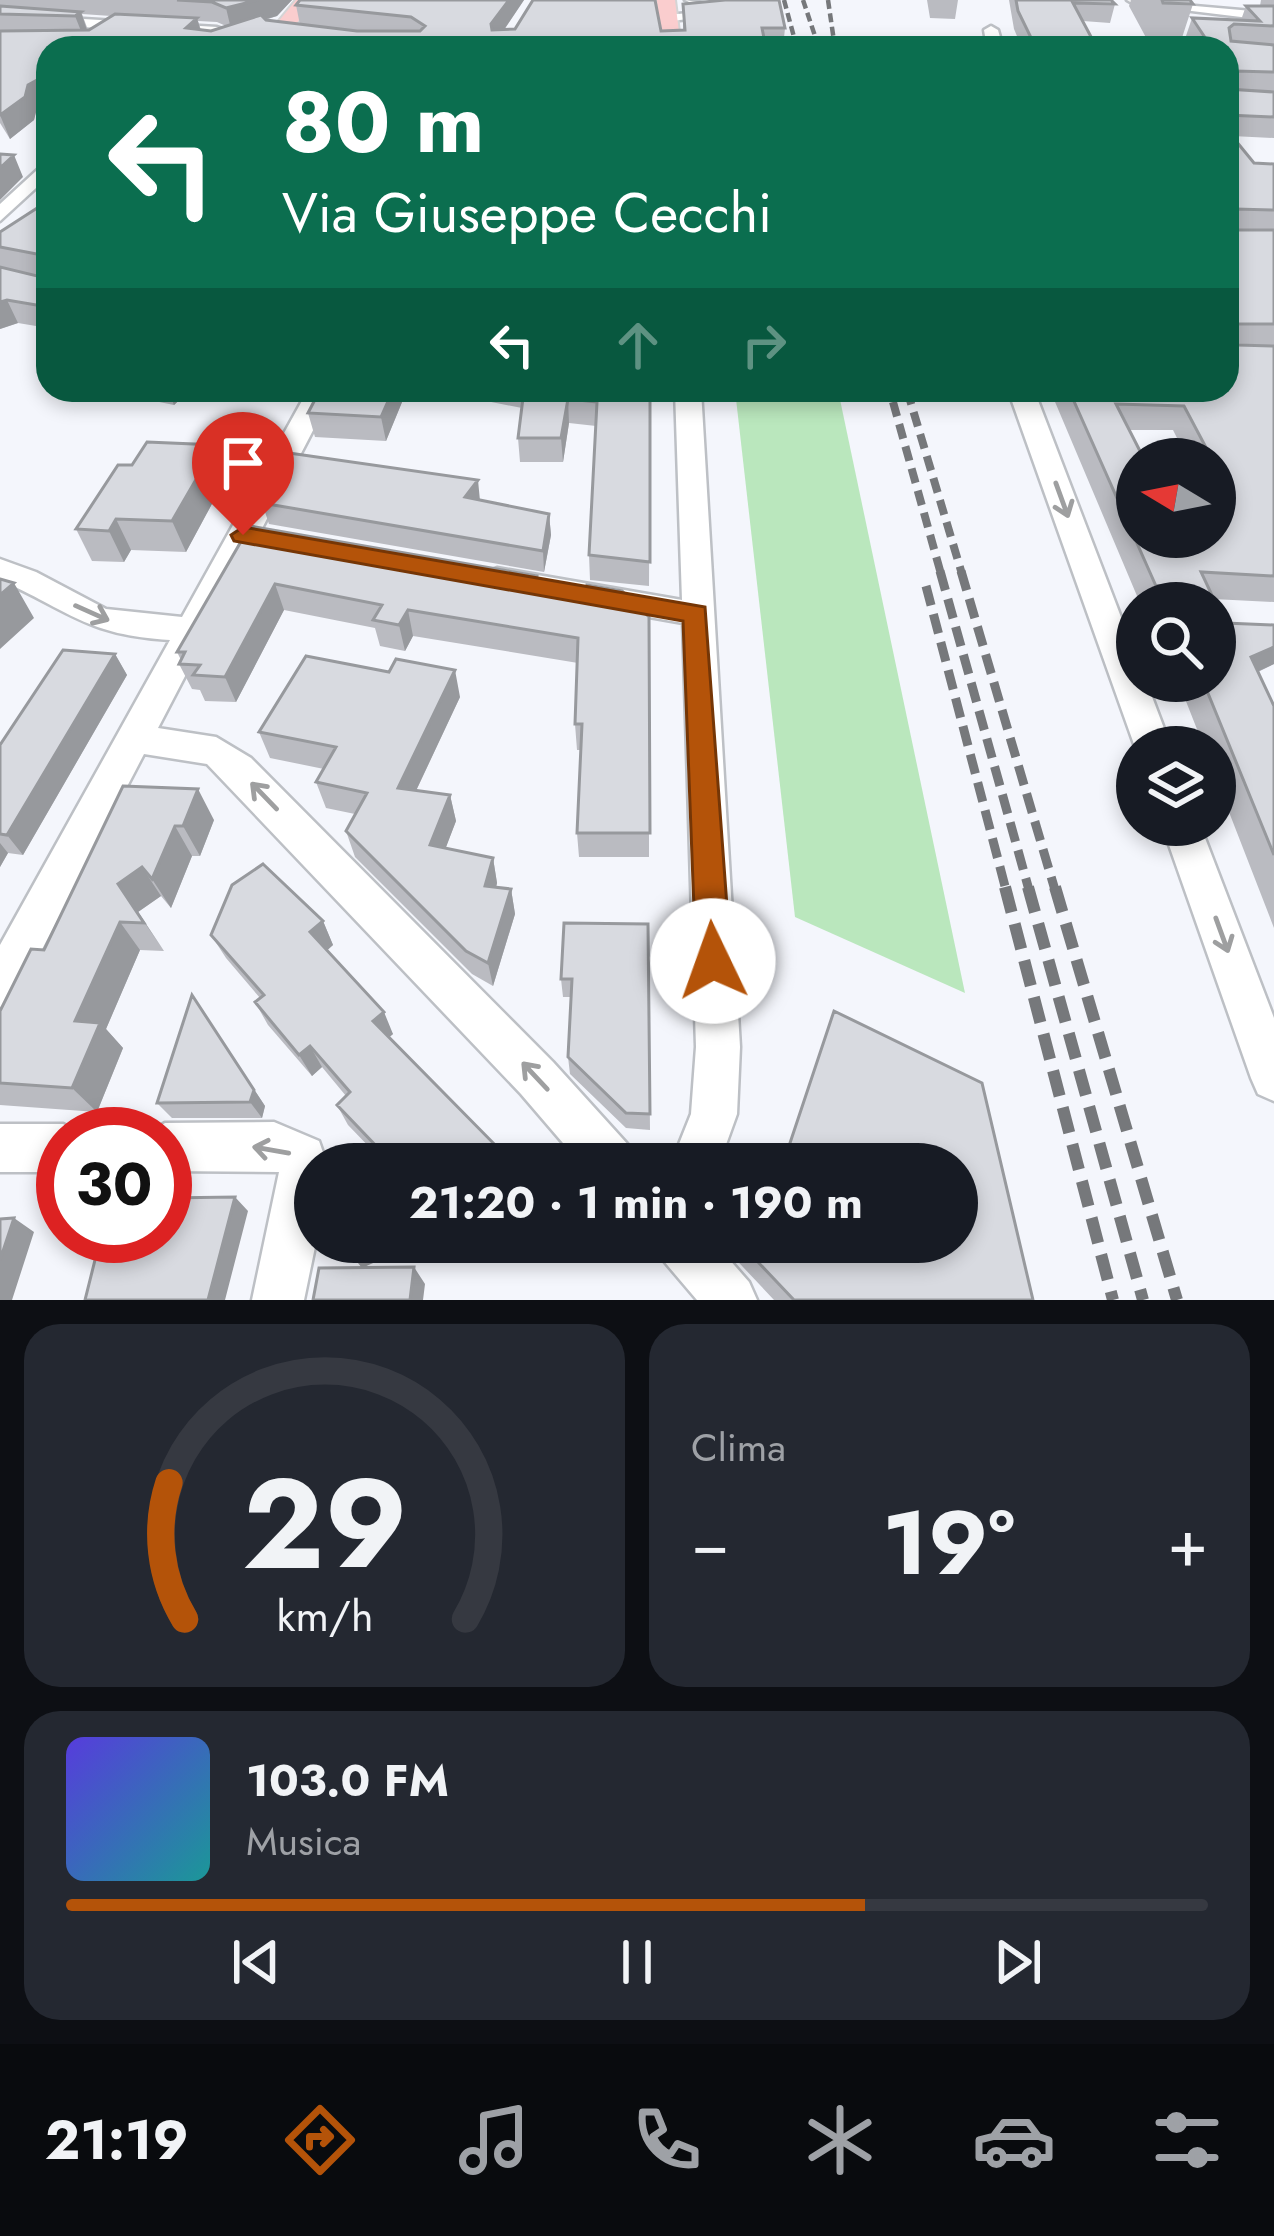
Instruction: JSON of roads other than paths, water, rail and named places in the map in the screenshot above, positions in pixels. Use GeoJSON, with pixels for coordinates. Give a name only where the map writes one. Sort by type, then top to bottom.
{"type":"FeatureCollection","features":[{"type":"Feature","properties":{"kind":"main road"},"geometry":{"type":"LineString","coordinates":[[259,33],[307,0]]}},
{"type":"Feature","properties":{"kind":"main road"},"geometry":{"type":"LineString","coordinates":[[666,6],[670,36]]}},
{"type":"Feature","properties":{"kind":"main road"},"geometry":{"type":"LineString","coordinates":[[259,33],[290,36]]}},
{"type":"Feature","properties":{"kind":"street"},"geometry":{"type":"LineString","coordinates":[[649,0],[696,18],[715,15],[715,9],[692,0]]}},
{"type":"Feature","properties":{"kind":"street"},"geometry":{"type":"LineString","coordinates":[[1134,0],[1274,19]]}},
{"type":"Feature","properties":{"kind":"street"},"geometry":{"type":"LineString","coordinates":[[1192,17],[1274,19]]}},
{"type":"Feature","properties":{"kind":"street"},"geometry":{"type":"LineString","coordinates":[[0,18],[259,33]]}},
{"type":"Feature","properties":{"kind":"street"},"geometry":{"type":"LineString","coordinates":[[4,43],[40,20]]}},
{"type":"Feature","properties":{"kind":"street"},"geometry":{"type":"LineString","coordinates":[[102,36],[118,25]]}},
{"type":"Feature","properties":{"kind":"street"},"geometry":{"type":"LineString","coordinates":[[248,36],[259,33]]}},
{"type":"Feature","properties":{"kind":"street"},"geometry":{"type":"LineString","coordinates":[[0,215],[36,174]]}},
{"type":"Feature","properties":{"kind":"street"},"geometry":{"type":"LineString","coordinates":[[0,987],[192,629],[256,537],[317,402]]}},
{"type":"Feature","properties":{"kind":"street"},"geometry":{"type":"LineString","coordinates":[[688,402],[718,1047],[714,1114],[703,1143]]}},
{"type":"Feature","properties":{"kind":"street"},"geometry":{"type":"LineString","coordinates":[[1026,402],[1116,609]]}},
{"type":"Feature","properties":{"kind":"street"},"geometry":{"type":"LineString","coordinates":[[0,569],[52,591],[92,616],[125,625],[192,629]]}},
{"type":"Feature","properties":{"kind":"street"},"geometry":{"type":"LineString","coordinates":[[476,576],[696,614]]}},
{"type":"Feature","properties":{"kind":"street"},"geometry":{"type":"LineString","coordinates":[[134,738],[216,751],[238,768],[538,1078],[595,1143]]}},
{"type":"Feature","properties":{"kind":"street"},"geometry":{"type":"LineString","coordinates":[[1189,846],[1274,1078]]}},
{"type":"Feature","properties":{"kind":"street"},"geometry":{"type":"LineString","coordinates":[[192,1147],[274,1146],[302,1158],[304,1182],[278,1300]]}},
{"type":"Feature","properties":{"kind":"street"},"geometry":{"type":"LineString","coordinates":[[0,1148],[36,1148]]}},
{"type":"Feature","properties":{"kind":"street"},"geometry":{"type":"LineString","coordinates":[[696,1263],[720,1294]]}},
{"type":"Feature","properties":{"kind":"railway"},"geometry":{"type":"LineString","coordinates":[[784,0],[794,36]]}},
{"type":"Feature","properties":{"kind":"railway"},"geometry":{"type":"LineString","coordinates":[[803,0],[815,36]]}},
{"type":"Feature","properties":{"kind":"railway"},"geometry":{"type":"LineString","coordinates":[[828,0],[833,36]]}},
{"type":"Feature","properties":{"kind":"railway"},"geometry":{"type":"LineString","coordinates":[[893,402],[941,574]]}},
{"type":"Feature","properties":{"kind":"railway"},"geometry":{"type":"LineString","coordinates":[[911,402],[962,574]]}},
{"type":"Feature","properties":{"kind":"railway"},"geometry":{"type":"LineString","coordinates":[[940,571],[1029,890]]}},
{"type":"Feature","properties":{"kind":"railway"},"geometry":{"type":"LineString","coordinates":[[961,571],[1055,890]]}},
{"type":"Feature","properties":{"kind":"railway"},"geometry":{"type":"LineString","coordinates":[[926,586],[1006,890]]}},
{"type":"Feature","properties":{"kind":"railway"},"geometry":{"type":"LineString","coordinates":[[1005,887],[1113,1300]]}},
{"type":"Feature","properties":{"kind":"railway"},"geometry":{"type":"LineString","coordinates":[[1028,887],[1143,1300]]}},
{"type":"Feature","properties":{"kind":"railway"},"geometry":{"type":"LineString","coordinates":[[1055,887],[1177,1300]]}}]}
